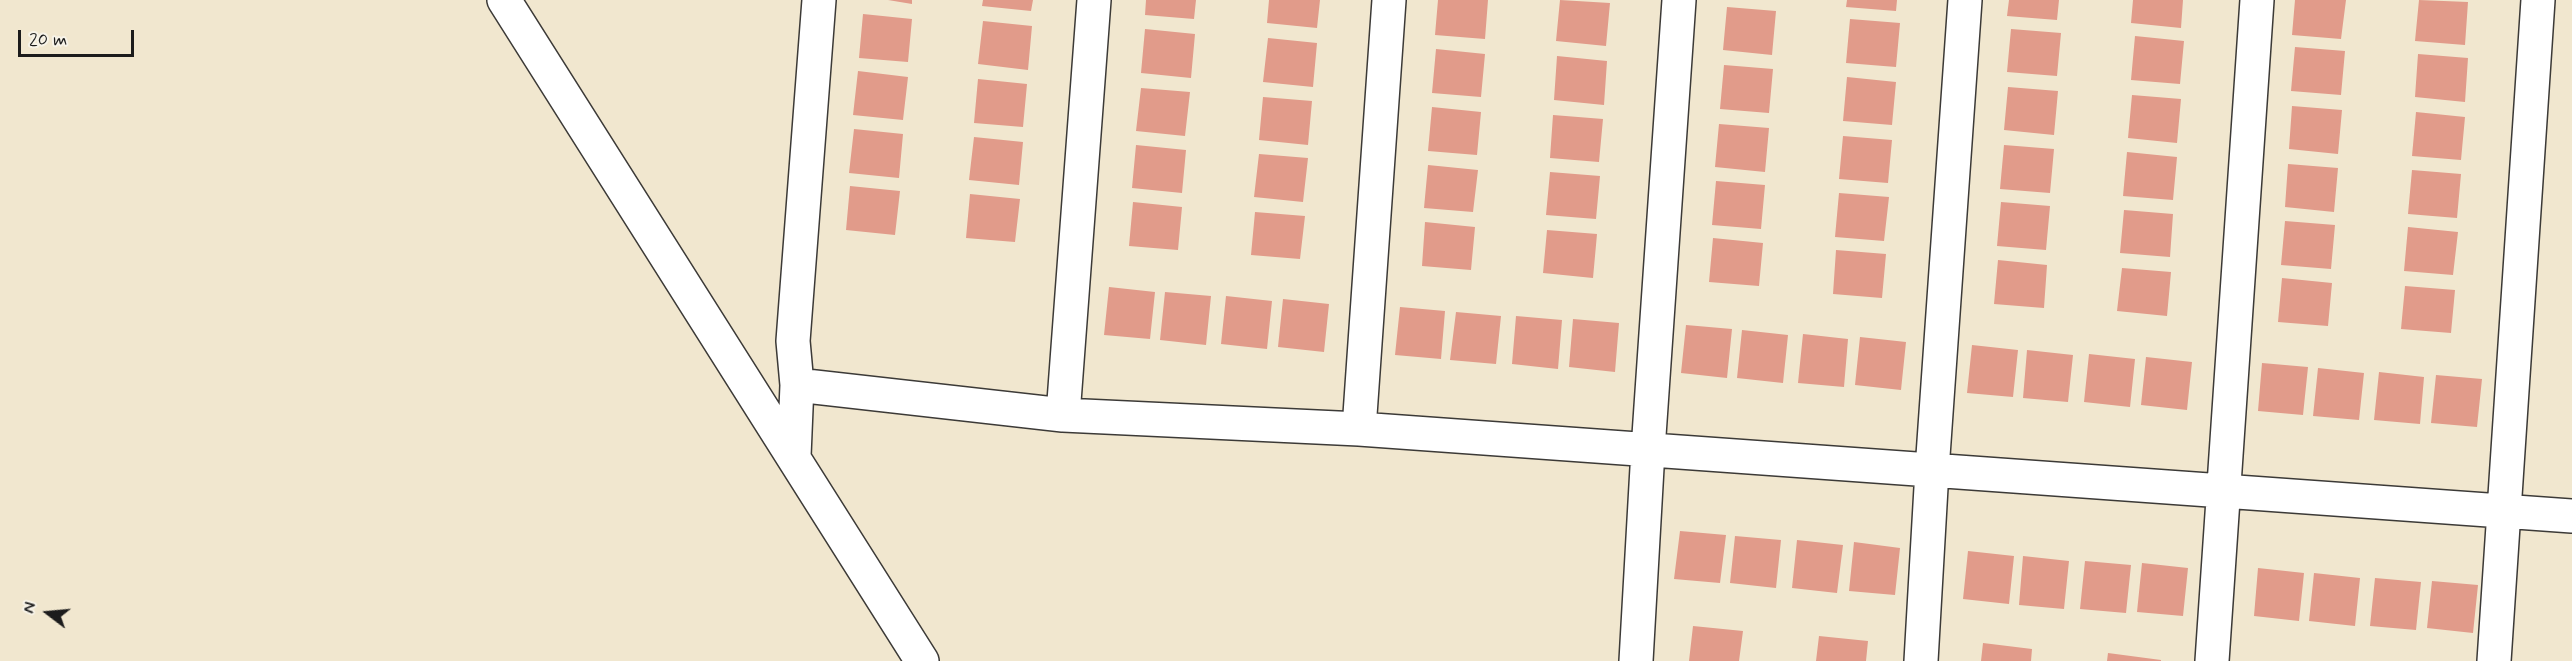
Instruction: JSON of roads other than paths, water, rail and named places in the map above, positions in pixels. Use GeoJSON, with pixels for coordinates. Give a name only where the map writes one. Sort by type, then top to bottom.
{"type":"FeatureCollection","features":[{"type":"Feature","properties":{"kind":"street"},"geometry":{"type":"LineString","coordinates":[[504,0],[922,661]]}},
{"type":"Feature","properties":{"kind":"street"},"geometry":{"type":"LineString","coordinates":[[794,456],[797,385],[793,341],[819,0]]}},
{"type":"Feature","properties":{"kind":"street"},"geometry":{"type":"LineString","coordinates":[[1063,415],[1094,0]]}},
{"type":"Feature","properties":{"kind":"street"},"geometry":{"type":"LineString","coordinates":[[1359,429],[1389,0]]}},
{"type":"Feature","properties":{"kind":"street"},"geometry":{"type":"LineString","coordinates":[[1636,661],[1647,450],[1680,0]]}},
{"type":"Feature","properties":{"kind":"street"},"geometry":{"type":"LineString","coordinates":[[1921,661],[1965,0]]}},
{"type":"Feature","properties":{"kind":"street"},"geometry":{"type":"LineString","coordinates":[[2212,661],[2258,0]]}},
{"type":"Feature","properties":{"kind":"street"},"geometry":{"type":"LineString","coordinates":[[2494,661],[2538,0]]}},
{"type":"Feature","properties":{"kind":"street"},"geometry":{"type":"LineString","coordinates":[[797,385],[1063,415],[1359,429],[2572,516]]}}]}
